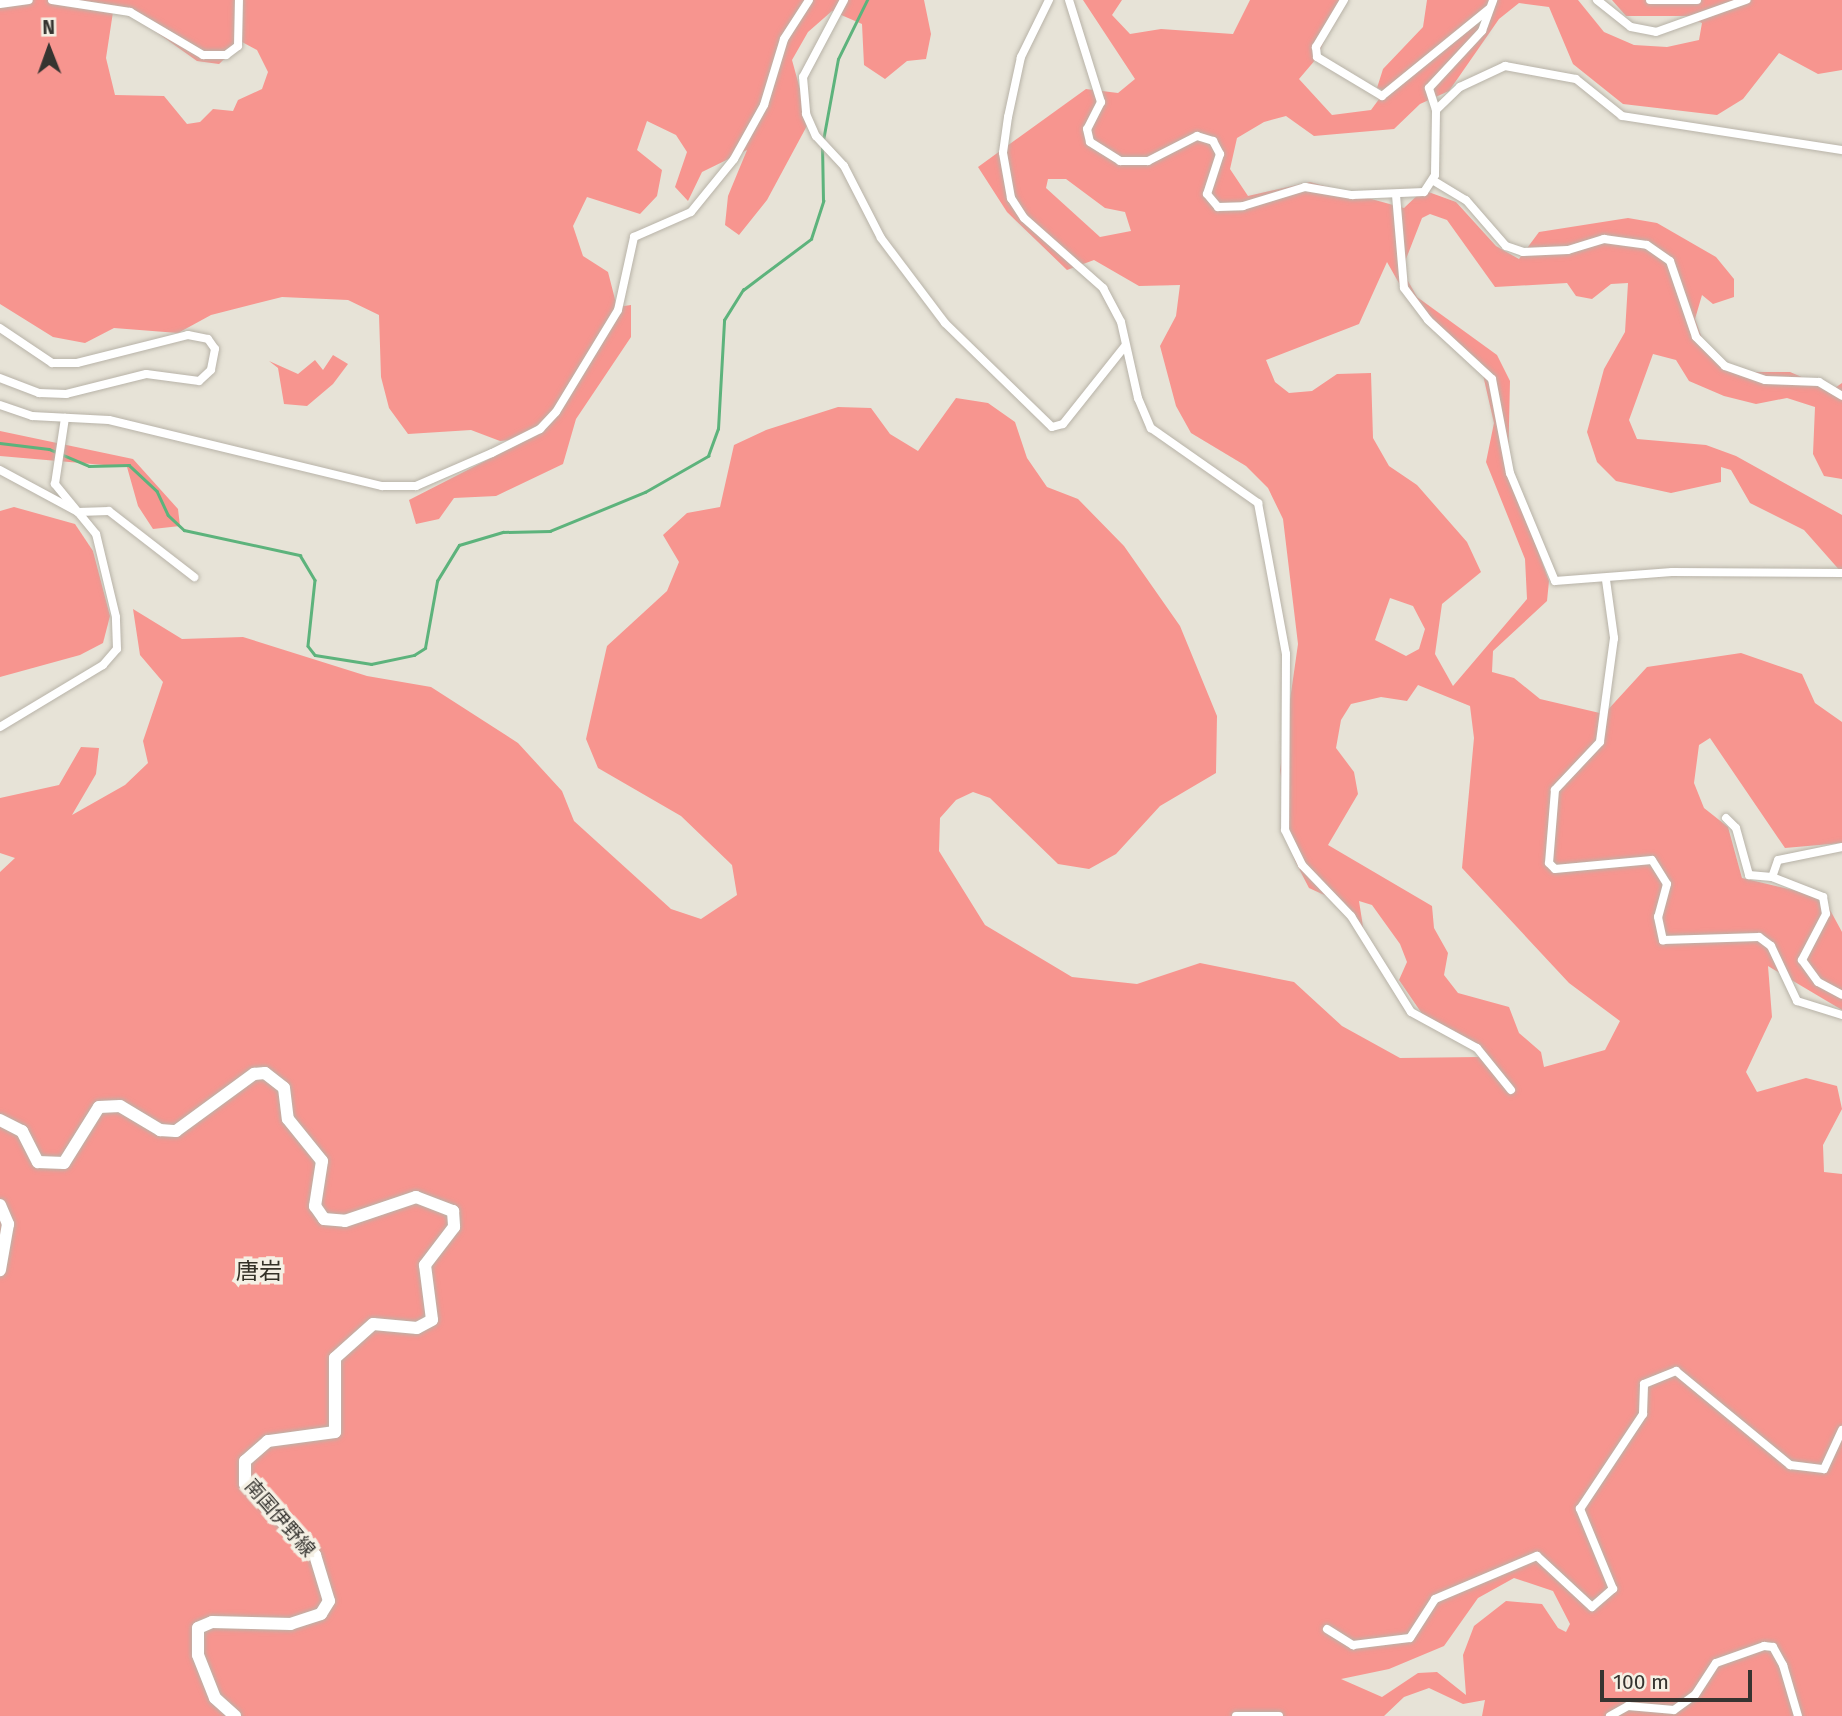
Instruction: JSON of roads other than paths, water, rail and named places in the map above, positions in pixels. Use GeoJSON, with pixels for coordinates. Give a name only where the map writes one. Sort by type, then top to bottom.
{"type":"FeatureCollection","features":[{"type":"Feature","properties":{"kind":"main road","name":"南国伊野線"},"geometry":{"type":"LineString","coordinates":[[0,1120],[22,1131],[38,1162],[64,1163],[99,1107],[120,1106],[160,1130],[176,1132],[254,1074],[265,1073],[284,1088],[288,1118],[322,1161],[315,1206],[324,1219],[345,1221],[416,1198],[453,1211],[454,1227],[425,1265],[432,1320],[417,1328],[373,1324],[335,1358],[335,1432],[268,1441],[244,1461],[245,1484],[315,1555],[330,1601],[321,1614],[291,1624],[247,1628],[212,1622],[198,1629],[198,1655],[215,1698],[235,1716]]}},
{"type":"Feature","properties":{"kind":"main road"},"geometry":{"type":"LineString","coordinates":[[0,1205],[8,1224],[0,1270]]}},
{"type":"Feature","properties":{"kind":"street"},"geometry":{"type":"LineString","coordinates":[[0,4],[29,0]]}},
{"type":"Feature","properties":{"kind":"street"},"geometry":{"type":"LineString","coordinates":[[52,0],[130,12],[203,55],[226,55],[238,46],[239,0]]}},
{"type":"Feature","properties":{"kind":"street"},"geometry":{"type":"LineString","coordinates":[[0,405],[64,422],[109,420],[382,486],[416,486],[445,476],[540,429],[618,310],[634,237],[691,212],[734,159],[764,105],[784,38],[809,0]]}},
{"type":"Feature","properties":{"kind":"street"},"geometry":{"type":"LineString","coordinates":[[844,0],[803,77],[806,114],[816,136],[845,166],[881,238],[945,323],[1052,427],[1063,424],[1122,354],[1125,339]]}},
{"type":"Feature","properties":{"kind":"street"},"geometry":{"type":"LineString","coordinates":[[1049,0],[1021,57],[1003,153],[1004,179],[1024,219],[1103,288],[1125,339],[1152,428],[1170,446],[1240,486],[1258,503],[1264,521],[1286,653],[1282,782],[1293,849],[1351,916],[1411,1012],[1478,1048],[1511,1090]]}},
{"type":"Feature","properties":{"kind":"street"},"geometry":{"type":"LineString","coordinates":[[1069,0],[1101,102],[1088,138],[1103,153],[1148,161],[1202,135],[1219,147],[1207,186],[1218,207],[1243,206],[1305,187],[1396,195],[1424,192],[1434,181],[1436,110],[1429,88],[1482,31],[1492,3]]}},
{"type":"Feature","properties":{"kind":"street"},"geometry":{"type":"LineString","coordinates":[[1344,0],[1316,47],[1317,57],[1382,96],[1492,3]]}},
{"type":"Feature","properties":{"kind":"street"},"geometry":{"type":"LineString","coordinates":[[1597,0],[1631,27],[1656,32],[1746,0]]}},
{"type":"Feature","properties":{"kind":"street"},"geometry":{"type":"LineString","coordinates":[[1650,0],[1697,0]]}},
{"type":"Feature","properties":{"kind":"street"},"geometry":{"type":"LineString","coordinates":[[1436,110],[1460,88],[1506,66],[1576,79],[1622,116],[1842,150]]}},
{"type":"Feature","properties":{"kind":"street"},"geometry":{"type":"LineString","coordinates":[[1434,181],[1466,200],[1499,241],[1523,252],[1567,250],[1604,239],[1647,245],[1670,261],[1696,337],[1725,366],[1765,380],[1819,382],[1842,396]]}},
{"type":"Feature","properties":{"kind":"street"},"geometry":{"type":"LineString","coordinates":[[1396,195],[1404,288],[1428,320],[1492,379],[1510,473],[1555,581],[1606,580],[1672,572],[1842,573]]}},
{"type":"Feature","properties":{"kind":"street"},"geometry":{"type":"LineString","coordinates":[[0,328],[52,363],[77,363],[188,335],[208,339],[215,349],[211,370],[199,381],[146,373],[66,394],[39,393],[0,378]]}},
{"type":"Feature","properties":{"kind":"street"},"geometry":{"type":"LineString","coordinates":[[0,727],[103,665],[117,649],[103,556],[78,512],[60,493],[52,471],[64,422]]}},
{"type":"Feature","properties":{"kind":"street"},"geometry":{"type":"LineString","coordinates":[[0,470],[78,512],[109,512],[194,577]]}},
{"type":"Feature","properties":{"kind":"street"},"geometry":{"type":"LineString","coordinates":[[1606,580],[1615,638],[1600,742],[1555,790],[1549,863],[1555,869],[1652,860],[1667,884],[1658,917],[1663,940],[1759,937],[1771,946],[1797,1001],[1842,1015]]}},
{"type":"Feature","properties":{"kind":"street"},"geometry":{"type":"LineString","coordinates":[[1726,818],[1737,828],[1749,875],[1772,877],[1823,897],[1826,915],[1802,960],[1818,982],[1842,995]]}},
{"type":"Feature","properties":{"kind":"street"},"geometry":{"type":"LineString","coordinates":[[1772,877],[1778,860],[1842,847]]}},
{"type":"Feature","properties":{"kind":"street"},"geometry":{"type":"LineString","coordinates":[[1327,1629],[1353,1645],[1410,1638],[1435,1599],[1537,1556],[1592,1606],[1613,1589],[1580,1509],[1643,1414],[1644,1384],[1676,1371],[1790,1465],[1824,1469],[1842,1430]]}},
{"type":"Feature","properties":{"kind":"street"},"geometry":{"type":"LineString","coordinates":[[1610,1716],[1628,1706],[1674,1710],[1695,1695],[1716,1662],[1764,1646],[1773,1647],[1783,1665],[1798,1716]]}},
{"type":"Feature","properties":{"kind":"street"},"geometry":{"type":"LineString","coordinates":[[1236,1716],[1279,1716]]}},
{"type":"Feature","properties":{"kind":"waterway"},"geometry":{"type":"LineString","coordinates":[[0,443],[49,449],[89,466],[129,465],[157,491],[168,515],[184,530],[300,555],[315,580],[308,646],[315,655],[371,664],[414,655],[425,648],[437,581],[459,545],[503,532],[550,531],[645,492],[708,456],[718,429],[724,320],[743,290],[811,239],[823,201],[822,146],[838,59],[867,0]]}},
{"type":"Feature","properties":{"kind":"district","name":"唐岩"},"geometry":{"type":"Point","coordinates":[259,1271]}}]}
